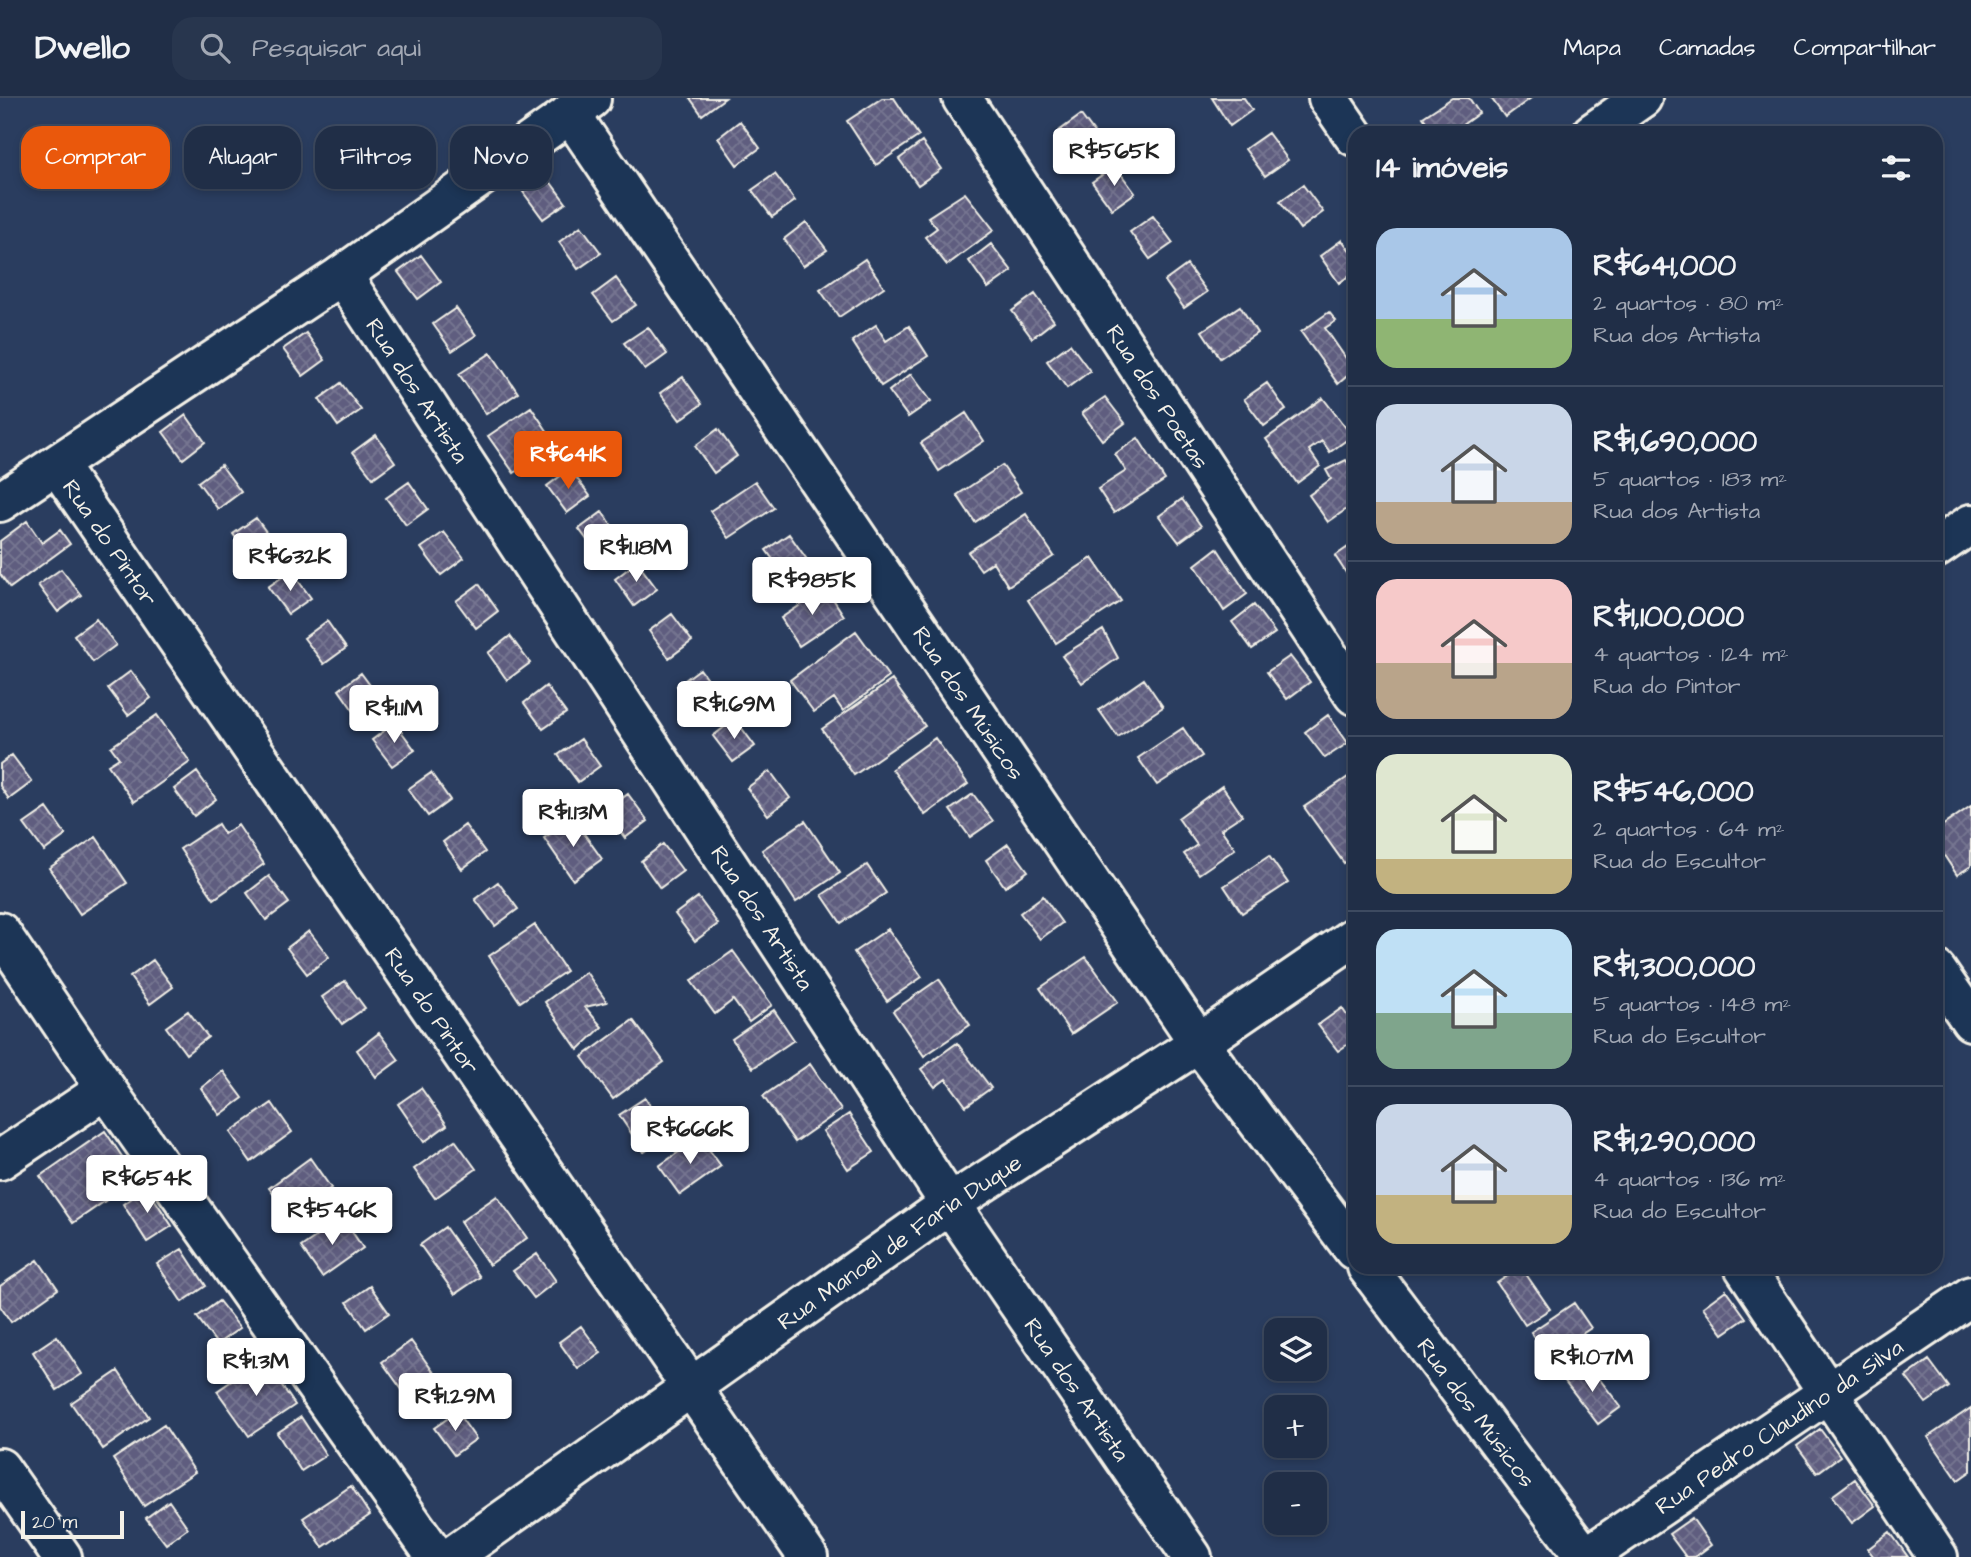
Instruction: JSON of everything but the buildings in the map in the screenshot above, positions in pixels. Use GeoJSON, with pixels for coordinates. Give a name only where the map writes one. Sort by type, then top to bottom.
{"type":"FeatureCollection","features":[{"type":"Feature","properties":{"kind":"street","name":"Rua dos Poetas"},"geometry":{"type":"LineString","coordinates":[[962,98],[1348,686]]}},
{"type":"Feature","properties":{"kind":"street"},"geometry":{"type":"LineString","coordinates":[[1328,98],[1348,127]]}},
{"type":"Feature","properties":{"kind":"street"},"geometry":{"type":"LineString","coordinates":[[1602,126],[1642,98]]}},
{"type":"Feature","properties":{"kind":"street"},"geometry":{"type":"LineString","coordinates":[[0,502],[342,275],[581,105]]}},
{"type":"Feature","properties":{"kind":"street","name":"Rua dos Músicos"},"geometry":{"type":"LineString","coordinates":[[581,105],[1199,1043],[1348,1242]]}},
{"type":"Feature","properties":{"kind":"street","name":"Rua dos Artista"},"geometry":{"type":"LineString","coordinates":[[342,275],[950,1204],[1192,1557]]}},
{"type":"Feature","properties":{"kind":"street","name":"Rua do Pintor"},"geometry":{"type":"LineString","coordinates":[[57,465],[808,1557]]}},
{"type":"Feature","properties":{"kind":"street"},"geometry":{"type":"LineString","coordinates":[[1943,543],[1971,524]]}},
{"type":"Feature","properties":{"kind":"street"},"geometry":{"type":"LineString","coordinates":[[0,932],[106,1089],[436,1557]]}},
{"type":"Feature","properties":{"kind":"street","name":"Rua Manoel de Faria Duque"},"geometry":{"type":"LineString","coordinates":[[451,1557],[950,1204],[1199,1043],[1348,941]]}},
{"type":"Feature","properties":{"kind":"street"},"geometry":{"type":"LineString","coordinates":[[1943,980],[1971,1021]]}},
{"type":"Feature","properties":{"kind":"street"},"geometry":{"type":"LineString","coordinates":[[0,1160],[106,1089]]}},
{"type":"Feature","properties":{"kind":"street","name":"Rua dos Músicos"},"geometry":{"type":"LineString","coordinates":[[1372,1274],[1585,1557]]}},
{"type":"Feature","properties":{"kind":"street"},"geometry":{"type":"LineString","coordinates":[[1749,1274],[1938,1557]]}},
{"type":"Feature","properties":{"kind":"street","name":"Rua Pedro Claudino da Silva"},"geometry":{"type":"LineString","coordinates":[[1585,1557],[1971,1296]]}},
{"type":"Feature","properties":{"kind":"street"},"geometry":{"type":"LineString","coordinates":[[0,1468],[62,1557]]}}]}
